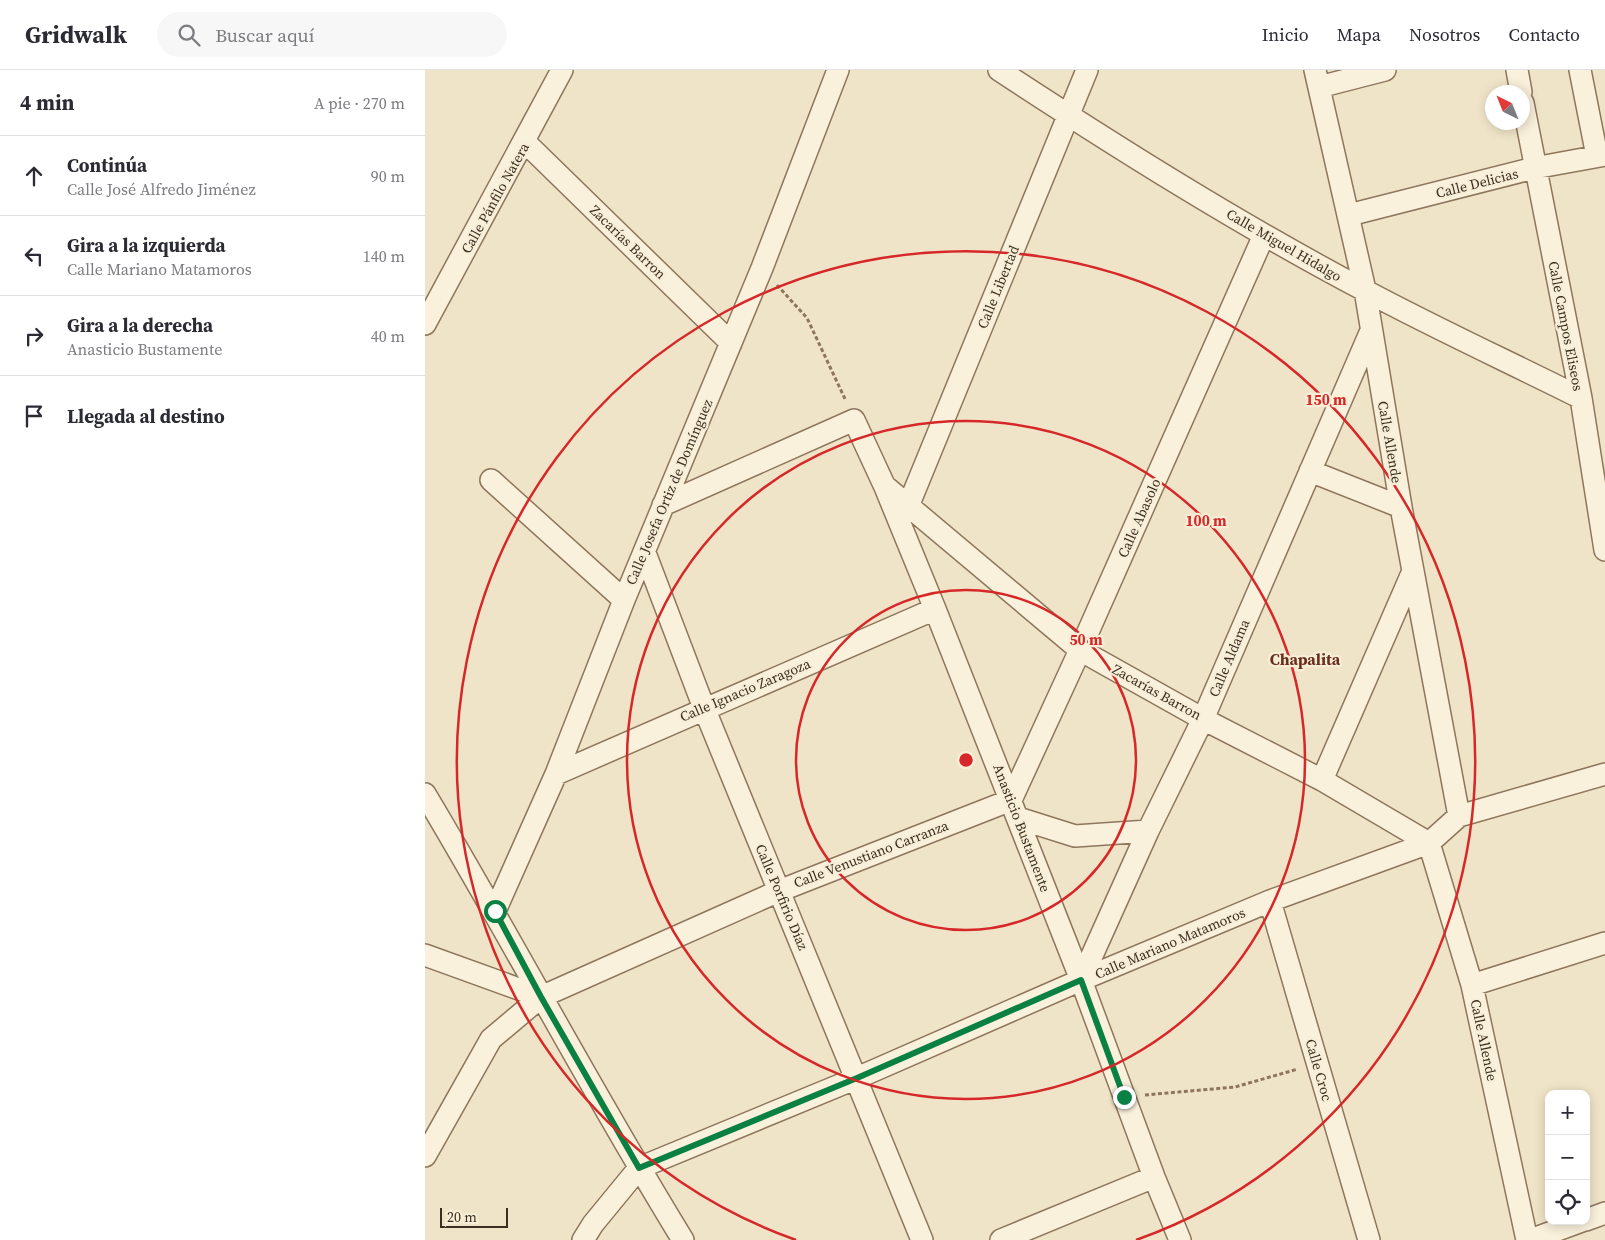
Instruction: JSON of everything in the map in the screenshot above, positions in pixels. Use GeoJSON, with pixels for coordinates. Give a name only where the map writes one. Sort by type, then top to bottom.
{"type":"FeatureCollection","features":[{"type":"Feature","properties":{"kind":"street","name":"Calle Pánfilo Natera"},"geometry":{"type":"LineString","coordinates":[[425,324],[563,70]]}},
{"type":"Feature","properties":{"kind":"street","name":"Calle Josefa Ortiz de Domínguez"},"geometry":{"type":"LineString","coordinates":[[495,911],[556,774],[624,600],[762,268],[838,70]]}},
{"type":"Feature","properties":{"kind":"street","name":"Calle Miguel Hidalgo"},"geometry":{"type":"LineString","coordinates":[[999,70],[1069,116],[1264,235],[1365,290],[1581,398]]}},
{"type":"Feature","properties":{"kind":"street","name":"Calle Libertad"},"geometry":{"type":"LineString","coordinates":[[909,504],[1087,70]]}},
{"type":"Feature","properties":{"kind":"street"},"geometry":{"type":"LineString","coordinates":[[1317,79],[1385,70]]}},
{"type":"Feature","properties":{"kind":"street"},"geometry":{"type":"LineString","coordinates":[[1517,70],[1520,85]]}},
{"type":"Feature","properties":{"kind":"street"},"geometry":{"type":"LineString","coordinates":[[1580,70],[1601,156]]}},
{"type":"Feature","properties":{"kind":"street","name":"Calle Allende"},"geometry":{"type":"LineString","coordinates":[[1317,79],[1365,290],[1370,333],[1459,816]]}},
{"type":"Feature","properties":{"kind":"street","name":"Calle Campos Eliseos"},"geometry":{"type":"LineString","coordinates":[[1527,130],[1581,398],[1605,550]]}},
{"type":"Feature","properties":{"kind":"street","name":"Zacarías Barron"},"geometry":{"type":"LineString","coordinates":[[525,142],[731,343]]}},
{"type":"Feature","properties":{"kind":"street","name":"Calle Delicias"},"geometry":{"type":"LineString","coordinates":[[1349,215],[1534,168],[1601,156]]}},
{"type":"Feature","properties":{"kind":"street","name":"Calle Abasolo"},"geometry":{"type":"LineString","coordinates":[[1014,809],[1081,650],[1264,235]]}},
{"type":"Feature","properties":{"kind":"street","name":"Calle Aldama"},"geometry":{"type":"LineString","coordinates":[[1081,980],[1148,831],[1203,718],[1370,333]]}},
{"type":"Feature","properties":{"kind":"street"},"geometry":{"type":"LineString","coordinates":[[663,505],[854,420]]}},
{"type":"Feature","properties":{"kind":"street","name":"Anasticio Bustamente"},"geometry":{"type":"LineString","coordinates":[[854,420],[885,487],[935,609],[1081,980],[1154,1177],[1180,1240]]}},
{"type":"Feature","properties":{"kind":"street"},"geometry":{"type":"LineString","coordinates":[[1310,471],[1401,506]]}},
{"type":"Feature","properties":{"kind":"street"},"geometry":{"type":"LineString","coordinates":[[491,480],[624,600]]}},
{"type":"Feature","properties":{"kind":"street","name":"Zacarías Barron"},"geometry":{"type":"LineString","coordinates":[[885,487],[909,504],[1081,650],[1203,718],[1321,780],[1429,843]]}},
{"type":"Feature","properties":{"kind":"street","name":"Calle Porfirio Díaz"},"geometry":{"type":"LineString","coordinates":[[645,553],[704,708],[922,1240]]}},
{"type":"Feature","properties":{"kind":"street"},"geometry":{"type":"LineString","coordinates":[[1321,780],[1413,571]]}},
{"type":"Feature","properties":{"kind":"street","name":"Calle Ignacio Zaragoza"},"geometry":{"type":"LineString","coordinates":[[556,774],[935,609]]}},
{"type":"Feature","properties":{"kind":"street"},"geometry":{"type":"LineString","coordinates":[[1429,843],[1459,816],[1605,774]]}},
{"type":"Feature","properties":{"kind":"street"},"geometry":{"type":"LineString","coordinates":[[425,794],[495,911],[541,997],[639,1168],[683,1240]]}},
{"type":"Feature","properties":{"kind":"street"},"geometry":{"type":"LineString","coordinates":[[1014,809],[1075,836],[1148,831]]}},
{"type":"Feature","properties":{"kind":"street","name":"Calle Venustiano Carranza"},"geometry":{"type":"LineString","coordinates":[[425,1156],[491,1039],[541,997],[779,890],[1014,809]]}},
{"type":"Feature","properties":{"kind":"street","name":"Calle Allende"},"geometry":{"type":"LineString","coordinates":[[1429,843],[1472,985],[1529,1240]]}},
{"type":"Feature","properties":{"kind":"street","name":"Calle Mariano Matamoros"},"geometry":{"type":"LineString","coordinates":[[639,1168],[857,1078],[1081,980],[1270,901],[1429,843]]}},
{"type":"Feature","properties":{"kind":"street","name":"Calle Croc"},"geometry":{"type":"LineString","coordinates":[[1270,901],[1369,1240]]}},
{"type":"Feature","properties":{"kind":"street"},"geometry":{"type":"LineString","coordinates":[[1472,985],[1605,943]]}},
{"type":"Feature","properties":{"kind":"street"},"geometry":{"type":"LineString","coordinates":[[425,955],[541,997]]}},
{"type":"Feature","properties":{"kind":"street"},"geometry":{"type":"LineString","coordinates":[[583,1240],[593,1224],[639,1168]]}},
{"type":"Feature","properties":{"kind":"street"},"geometry":{"type":"LineString","coordinates":[[1001,1240],[1154,1177]]}},
{"type":"Feature","properties":{"kind":"street"},"geometry":{"type":"LineString","coordinates":[[1590,1219],[1605,1213]]}},
{"type":"Feature","properties":{"kind":"street"},"geometry":{"type":"LineString","coordinates":[[1529,1240],[1571,1225]]}},
{"type":"Feature","properties":{"kind":"path"},"geometry":{"type":"LineString","coordinates":[[762,268],[807,318],[854,420]]}},
{"type":"Feature","properties":{"kind":"path"},"geometry":{"type":"LineString","coordinates":[[1124,1097],[1235,1087],[1317,1064]]}},
{"type":"Feature","properties":{"kind":"district","name":"Chapalita"},"geometry":{"type":"Point","coordinates":[1305,659]}},
{"type":"Feature","properties":{"kind":"route"},"geometry":{"type":"LineString","coordinates":[[495,911],[541,997],[639,1168],[857,1078],[1081,980],[1124,1097]]}}]}
